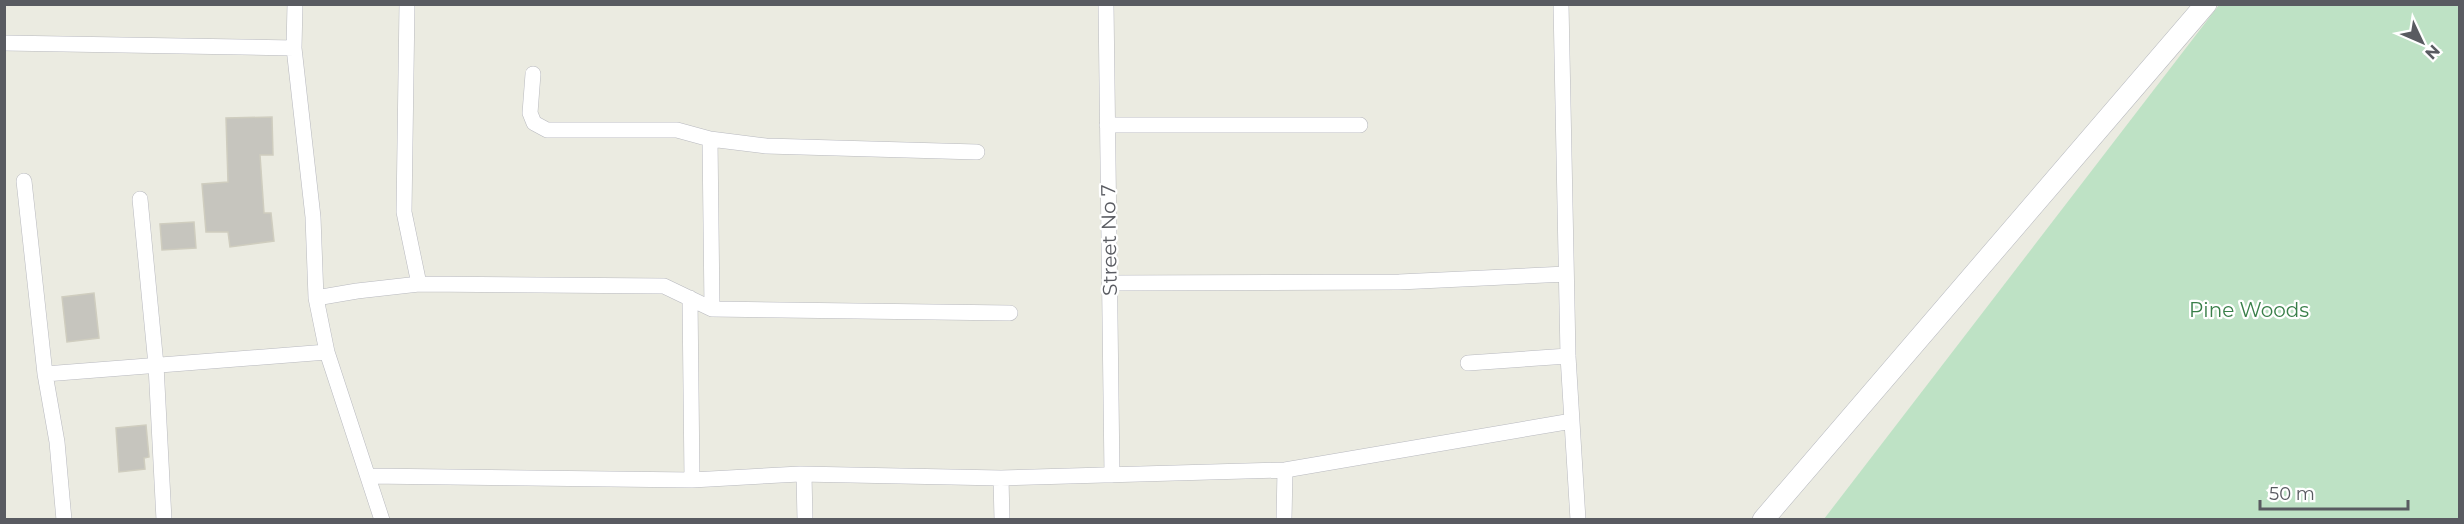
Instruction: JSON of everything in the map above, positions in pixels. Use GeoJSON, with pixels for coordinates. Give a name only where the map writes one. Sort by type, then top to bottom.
{"type":"FeatureCollection","features":[{"type":"Feature","properties":{"kind":"main road"},"geometry":{"type":"LineString","coordinates":[[1763,519],[2206,4]]}},
{"type":"Feature","properties":{"kind":"street"},"geometry":{"type":"LineString","coordinates":[[295,4],[294,48],[313,217],[316,298],[327,352],[382,519]]}},
{"type":"Feature","properties":{"kind":"street"},"geometry":{"type":"LineString","coordinates":[[407,4],[404,212],[419,284]]}},
{"type":"Feature","properties":{"kind":"street","name":"Street No 7"},"geometry":{"type":"LineString","coordinates":[[1106,4],[1112,475]]}},
{"type":"Feature","properties":{"kind":"street"},"geometry":{"type":"LineString","coordinates":[[1561,4],[1568,356],[1578,519]]}},
{"type":"Feature","properties":{"kind":"street"},"geometry":{"type":"LineString","coordinates":[[4,43],[294,48]]}},
{"type":"Feature","properties":{"kind":"street"},"geometry":{"type":"LineString","coordinates":[[533,74],[530,113],[539,128],[677,130],[710,139],[766,146],[977,152]]}},
{"type":"Feature","properties":{"kind":"street"},"geometry":{"type":"LineString","coordinates":[[1107,125],[1360,125]]}},
{"type":"Feature","properties":{"kind":"street"},"geometry":{"type":"LineString","coordinates":[[710,139],[712,309]]}},
{"type":"Feature","properties":{"kind":"street"},"geometry":{"type":"LineString","coordinates":[[24,181],[45,374],[57,442],[64,519]]}},
{"type":"Feature","properties":{"kind":"street"},"geometry":{"type":"LineString","coordinates":[[140,199],[156,365],[164,519]]}},
{"type":"Feature","properties":{"kind":"street"},"geometry":{"type":"LineString","coordinates":[[1110,283],[1399,282],[1566,274]]}},
{"type":"Feature","properties":{"kind":"street"},"geometry":{"type":"LineString","coordinates":[[316,298],[419,284],[664,286],[712,309],[1010,313]]}},
{"type":"Feature","properties":{"kind":"street"},"geometry":{"type":"LineString","coordinates":[[690,298],[692,480]]}},
{"type":"Feature","properties":{"kind":"street"},"geometry":{"type":"LineString","coordinates":[[45,374],[327,352]]}},
{"type":"Feature","properties":{"kind":"street"},"geometry":{"type":"LineString","coordinates":[[1468,363],[1568,356]]}},
{"type":"Feature","properties":{"kind":"street"},"geometry":{"type":"LineString","coordinates":[[368,476],[692,480],[804,475],[1001,478],[1286,470],[1572,421]]}},
{"type":"Feature","properties":{"kind":"street"},"geometry":{"type":"LineString","coordinates":[[1284,519],[1286,470]]}},
{"type":"Feature","properties":{"kind":"street"},"geometry":{"type":"LineString","coordinates":[[804,475],[805,519]]}},
{"type":"Feature","properties":{"kind":"street"},"geometry":{"type":"LineString","coordinates":[[1001,478],[1002,519]]}},
{"type":"Feature","properties":{"kind":"green space","name":"Pine Woods"},"geometry":{"type":"Polygon","coordinates":[[[2219,5],[2459,5],[2459,519],[1824,519],[2219,5]]]}},
{"type":"Feature","properties":{"kind":"building"},"geometry":{"type":"Polygon","coordinates":[[[272,117],[273,155],[260,155],[264,213],[271,213],[274,241],[230,247],[228,232],[206,232],[202,184],[228,182],[226,118],[272,117]]]}},
{"type":"Feature","properties":{"kind":"building"},"geometry":{"type":"Polygon","coordinates":[[[194,222],[196,248],[162,250],[160,224],[194,222]]]}},
{"type":"Feature","properties":{"kind":"building"},"geometry":{"type":"Polygon","coordinates":[[[94,293],[99,338],[67,342],[62,297],[94,293]]]}},
{"type":"Feature","properties":{"kind":"building"},"geometry":{"type":"Polygon","coordinates":[[[146,425],[149,457],[144,458],[145,469],[119,472],[116,428],[146,425]]]}}]}
